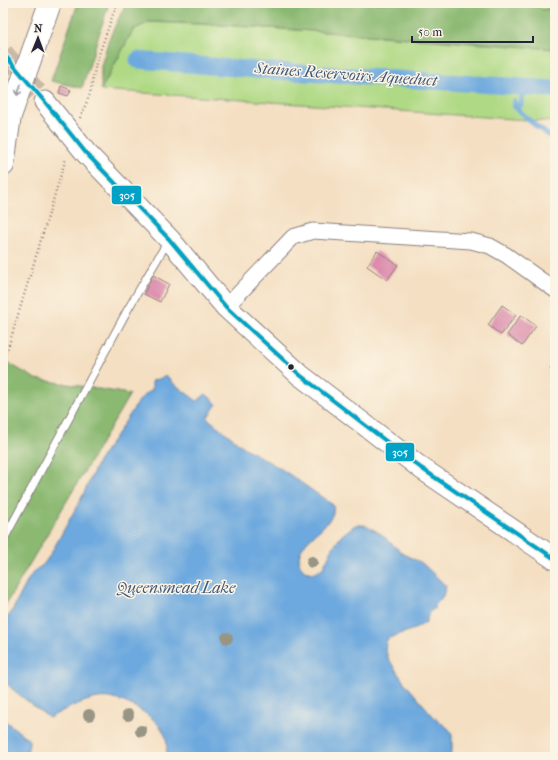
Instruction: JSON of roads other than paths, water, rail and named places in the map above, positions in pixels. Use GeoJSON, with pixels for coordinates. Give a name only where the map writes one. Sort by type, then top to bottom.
{"type":"FeatureCollection","features":[{"type":"Feature","properties":{"kind":"main road"},"geometry":{"type":"LineString","coordinates":[[3,165],[7,124],[50,3]]}},
{"type":"Feature","properties":{"kind":"main road"},"geometry":{"type":"LineString","coordinates":[[45,102],[86,153],[169,239],[226,307],[300,375],[415,464],[555,559]]}},
{"type":"Feature","properties":{"kind":"street"},"geometry":{"type":"LineString","coordinates":[[226,307],[293,237],[313,231],[471,241],[490,246],[506,255],[555,290]]}},
{"type":"Feature","properties":{"kind":"lane"},"geometry":{"type":"LineString","coordinates":[[3,540],[125,316],[169,239]]}},
{"type":"Feature","properties":{"kind":"water","name":"Queensmead Lake"},"geometry":{"type":"Polygon","coordinates":[[[167,376],[173,383],[197,401],[206,394],[217,404],[207,418],[245,448],[283,470],[333,505],[333,512],[330,519],[311,538],[300,552],[299,561],[304,571],[313,573],[323,568],[332,549],[342,535],[355,525],[365,525],[381,534],[403,554],[422,563],[445,585],[446,587],[442,598],[437,602],[434,609],[429,612],[426,622],[417,628],[389,638],[385,648],[388,658],[403,681],[434,717],[449,729],[452,734],[452,751],[450,757],[166,757],[166,738],[163,730],[148,715],[127,703],[107,698],[92,699],[49,718],[11,688],[3,679],[3,622],[11,613],[34,571],[43,565],[50,555],[82,497],[98,462],[139,401],[145,394],[152,390],[152,381],[167,376]]]}},
{"type":"Feature","properties":{"kind":"water"},"geometry":{"type":"Polygon","coordinates":[[[3,719],[29,740],[26,757],[3,757],[3,719]]]}},
{"type":"Feature","properties":{"kind":"waterway","name":"Staines Reservoirs Aqueduct"},"geometry":{"type":"LineString","coordinates":[[138,60],[259,70],[555,89]]}},
{"type":"Feature","properties":{"kind":"waterway"},"geometry":{"type":"LineString","coordinates":[[514,104],[521,105],[523,87]]}},
{"type":"Feature","properties":{"kind":"waterway"},"geometry":{"type":"LineString","coordinates":[[514,101],[514,106],[536,126],[555,140]]}},
{"type":"Feature","properties":{"kind":"tunnel"},"geometry":{"type":"LineString","coordinates":[[3,53],[45,102]]}}]}
